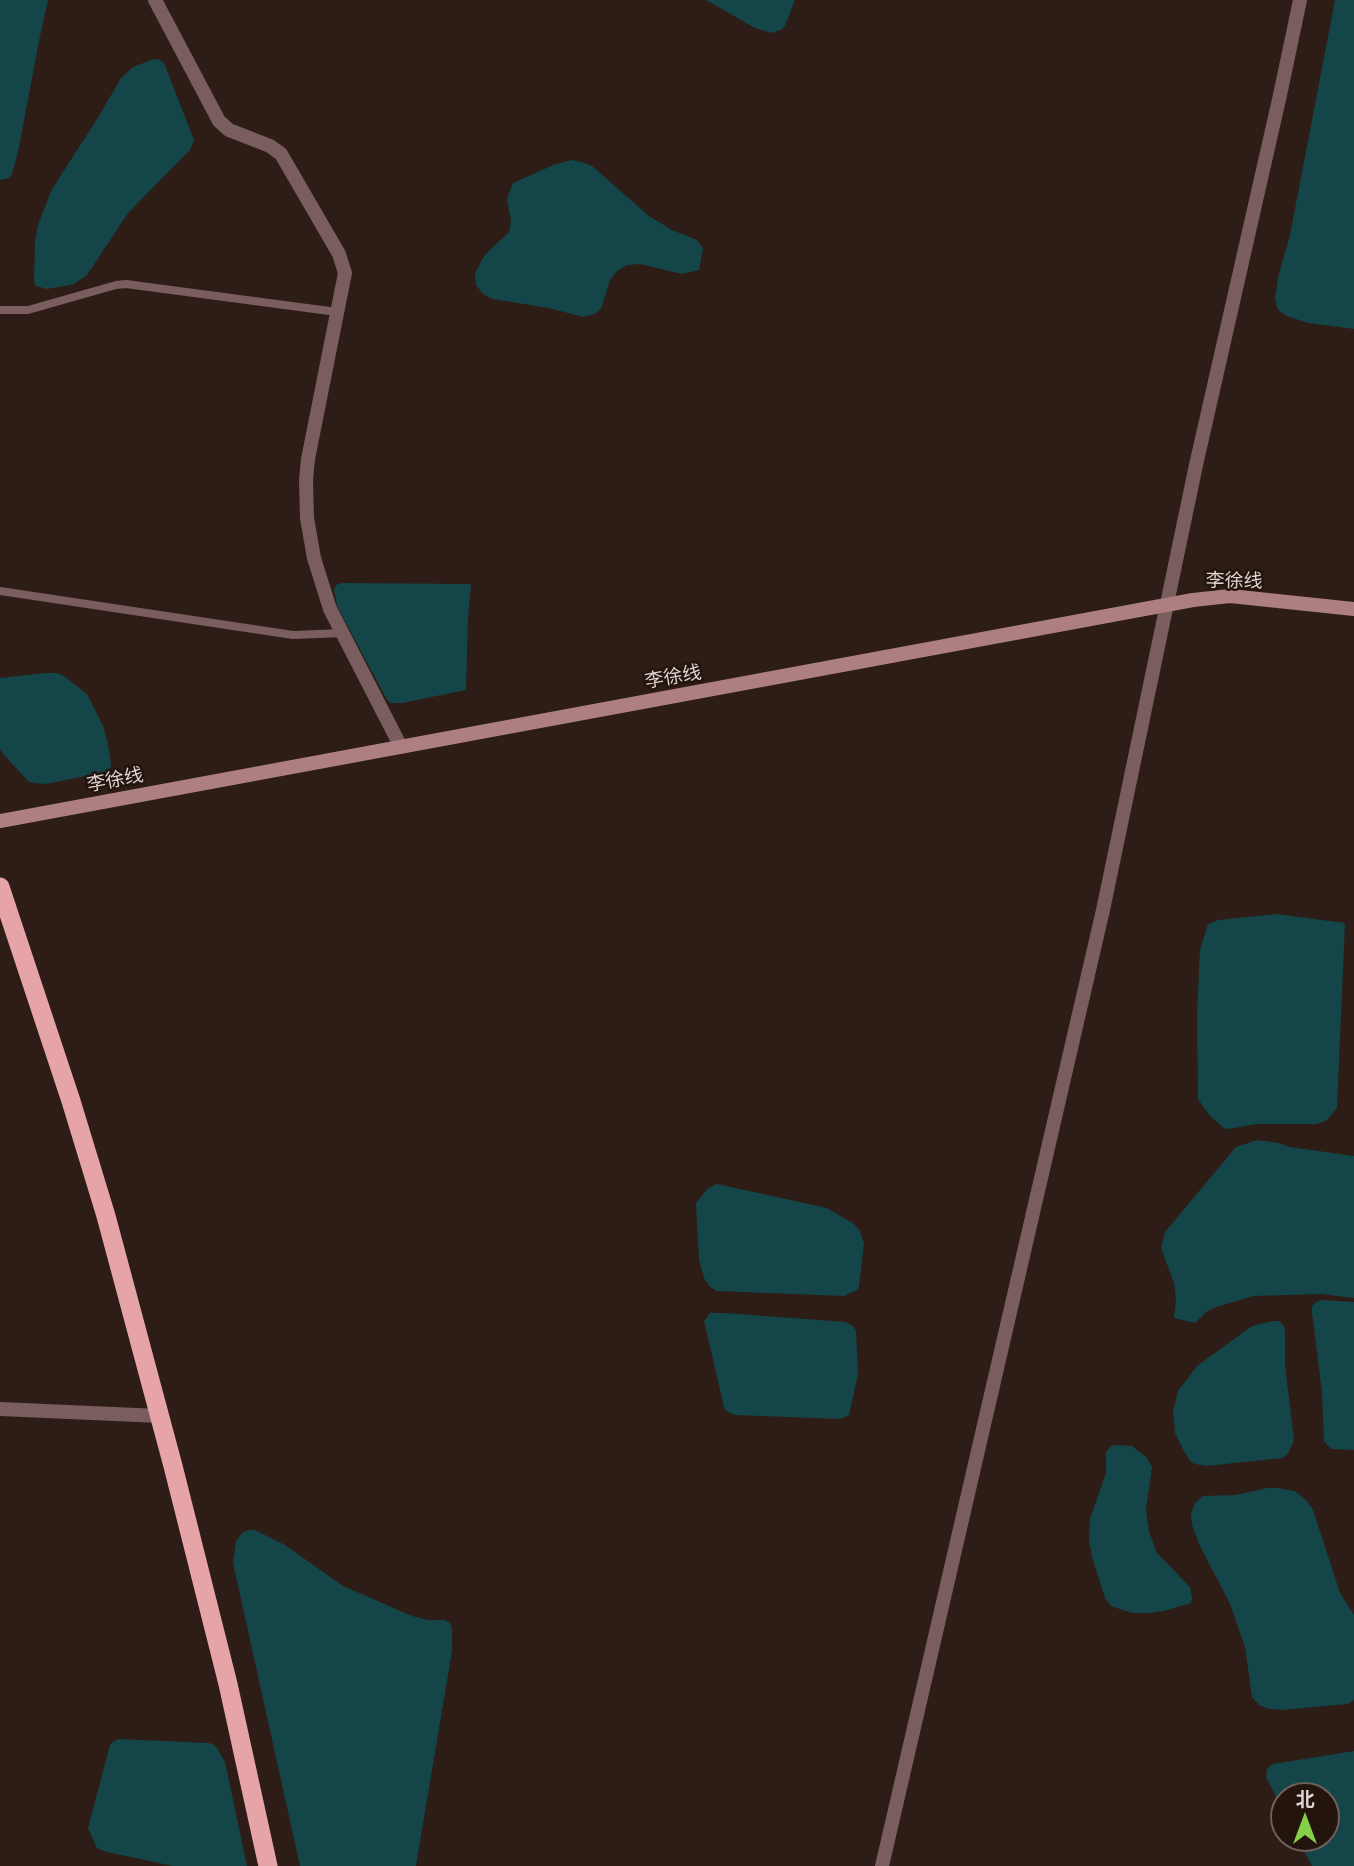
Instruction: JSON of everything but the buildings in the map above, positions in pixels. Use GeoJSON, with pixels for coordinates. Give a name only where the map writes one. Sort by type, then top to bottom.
{"type":"FeatureCollection","features":[{"type":"Feature","properties":{"kind":"highway"},"geometry":{"type":"LineString","coordinates":[[0,887],[106,1216],[228,1684],[268,1866]]}},
{"type":"Feature","properties":{"kind":"main road","name":"李徐线"},"geometry":{"type":"LineString","coordinates":[[0,821],[1167,604],[1230,596],[1354,609]]}},
{"type":"Feature","properties":{"kind":"street"},"geometry":{"type":"LineString","coordinates":[[156,0],[219,121],[229,130],[274,148],[281,155],[339,254],[345,273],[308,460],[306,500],[309,531],[320,580],[330,609],[401,747]]}},
{"type":"Feature","properties":{"kind":"street"},"geometry":{"type":"LineString","coordinates":[[883,1866],[1102,910],[1196,465],[1300,0]]}},
{"type":"Feature","properties":{"kind":"street"},"geometry":{"type":"LineString","coordinates":[[0,1409],[160,1416]]}},
{"type":"Feature","properties":{"kind":"lane"},"geometry":{"type":"LineString","coordinates":[[0,310],[28,310],[126,284],[337,312]]}},
{"type":"Feature","properties":{"kind":"lane"},"geometry":{"type":"LineString","coordinates":[[0,591],[293,635],[343,633]]}},
{"type":"Feature","properties":{"kind":"water"},"geometry":{"type":"Polygon","coordinates":[[[0,0],[48,0],[18,152],[12,174],[9,178],[0,180],[0,0]]]}},
{"type":"Feature","properties":{"kind":"water"},"geometry":{"type":"Polygon","coordinates":[[[706,0],[795,0],[785,26],[771,33],[755,28],[706,0]]]}},
{"type":"Feature","properties":{"kind":"water"},"geometry":{"type":"Polygon","coordinates":[[[1335,0],[1354,0],[1354,329],[1308,323],[1287,316],[1278,310],[1275,299],[1290,235],[1335,0]]]}},
{"type":"Feature","properties":{"kind":"water"},"geometry":{"type":"Polygon","coordinates":[[[154,59],[164,63],[166,68],[194,140],[190,150],[128,213],[87,275],[74,284],[47,289],[36,286],[35,241],[38,225],[52,189],[121,78],[133,67],[154,59]]]}},
{"type":"Feature","properties":{"kind":"water"},"geometry":{"type":"Polygon","coordinates":[[[572,160],[592,166],[649,216],[672,230],[697,240],[703,249],[699,270],[682,274],[640,264],[627,265],[617,271],[610,280],[599,311],[583,317],[549,308],[492,299],[483,294],[476,285],[475,274],[482,259],[509,232],[511,221],[507,199],[513,183],[572,160]]]}},
{"type":"Feature","properties":{"kind":"water"},"geometry":{"type":"Polygon","coordinates":[[[471,584],[466,690],[402,703],[391,703],[387,700],[337,606],[334,590],[336,585],[471,584]]]}},
{"type":"Feature","properties":{"kind":"water"},"geometry":{"type":"Polygon","coordinates":[[[45,673],[64,676],[87,694],[103,726],[108,744],[110,770],[45,784],[34,783],[29,782],[4,755],[0,749],[0,678],[45,673]]]}},
{"type":"Feature","properties":{"kind":"water"},"geometry":{"type":"Polygon","coordinates":[[[1277,914],[1345,923],[1337,1108],[1327,1120],[1317,1124],[1257,1124],[1224,1128],[1210,1116],[1198,1099],[1197,1013],[1200,950],[1208,924],[1218,920],[1277,914]]]}},
{"type":"Feature","properties":{"kind":"water"},"geometry":{"type":"Polygon","coordinates":[[[1257,1140],[1354,1156],[1354,1298],[1321,1294],[1253,1296],[1216,1307],[1195,1323],[1174,1318],[1174,1283],[1161,1248],[1165,1232],[1236,1147],[1257,1140]]]}},
{"type":"Feature","properties":{"kind":"water"},"geometry":{"type":"Polygon","coordinates":[[[717,1184],[827,1208],[854,1224],[860,1231],[864,1244],[857,1290],[844,1296],[717,1291],[709,1286],[699,1260],[696,1203],[708,1188],[717,1184]]]}},
{"type":"Feature","properties":{"kind":"water"},"geometry":{"type":"Polygon","coordinates":[[[1321,1300],[1354,1302],[1354,1450],[1331,1449],[1324,1441],[1322,1392],[1312,1312],[1312,1306],[1321,1300]]]}},
{"type":"Feature","properties":{"kind":"water"},"geometry":{"type":"Polygon","coordinates":[[[710,1313],[846,1322],[854,1327],[858,1374],[849,1415],[840,1419],[735,1415],[726,1411],[704,1321],[710,1313]]]}},
{"type":"Feature","properties":{"kind":"water"},"geometry":{"type":"Polygon","coordinates":[[[1279,1321],[1285,1330],[1285,1366],[1294,1440],[1287,1455],[1282,1458],[1206,1466],[1191,1462],[1175,1433],[1173,1412],[1178,1391],[1197,1366],[1252,1326],[1279,1321]]]}},
{"type":"Feature","properties":{"kind":"water"},"geometry":{"type":"Polygon","coordinates":[[[1115,1445],[1132,1446],[1146,1457],[1152,1467],[1146,1510],[1149,1532],[1157,1553],[1190,1587],[1191,1603],[1164,1611],[1132,1613],[1111,1606],[1105,1598],[1092,1557],[1089,1540],[1090,1519],[1106,1473],[1106,1452],[1115,1445]]]}},
{"type":"Feature","properties":{"kind":"water"},"geometry":{"type":"Polygon","coordinates":[[[1267,1488],[1295,1491],[1307,1501],[1313,1510],[1340,1593],[1354,1615],[1354,1700],[1348,1704],[1281,1710],[1259,1705],[1252,1697],[1245,1647],[1230,1604],[1199,1544],[1191,1513],[1195,1503],[1203,1496],[1236,1495],[1267,1488]]]}},
{"type":"Feature","properties":{"kind":"water"},"geometry":{"type":"Polygon","coordinates":[[[250,1530],[285,1545],[343,1586],[412,1616],[450,1623],[452,1651],[416,1866],[300,1866],[233,1563],[236,1541],[243,1532],[250,1530]]]}},
{"type":"Feature","properties":{"kind":"water"},"geometry":{"type":"Polygon","coordinates":[[[119,1739],[213,1744],[225,1762],[247,1866],[173,1866],[97,1848],[88,1828],[110,1745],[119,1739]]]}},
{"type":"Feature","properties":{"kind":"water"},"geometry":{"type":"Polygon","coordinates":[[[1354,1751],[1354,1866],[1312,1866],[1304,1852],[1340,1852],[1340,1782],[1270,1782],[1270,1785],[1266,1777],[1267,1769],[1273,1764],[1354,1751]]]}}]}
